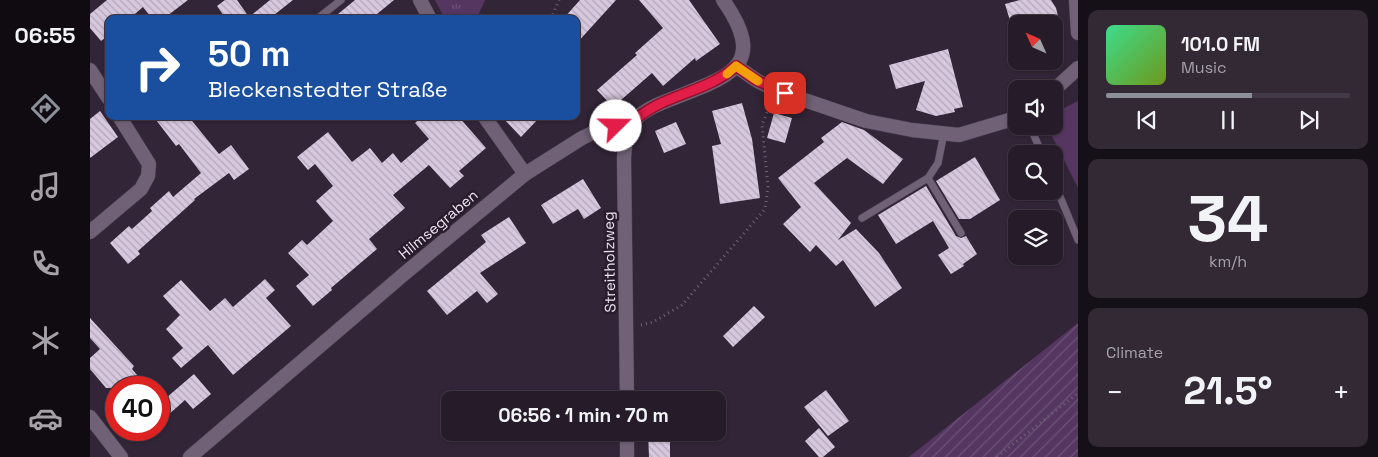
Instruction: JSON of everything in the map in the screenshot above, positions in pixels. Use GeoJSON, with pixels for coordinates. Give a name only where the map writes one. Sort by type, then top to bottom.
{"type":"FeatureCollection","features":[{"type":"Feature","properties":{"kind":"street"},"geometry":{"type":"LineString","coordinates":[[420,0],[428,15]]}},
{"type":"Feature","properties":{"kind":"street"},"geometry":{"type":"LineString","coordinates":[[723,0],[738,24],[745,44],[744,51],[736,66],[775,90],[866,121],[912,130],[959,135],[1008,120]]}},
{"type":"Feature","properties":{"kind":"street"},"geometry":{"type":"LineString","coordinates":[[1076,0],[1078,33]]}},
{"type":"Feature","properties":{"kind":"street","name":"Hilmsegraben"},"geometry":{"type":"LineString","coordinates":[[190,457],[404,274],[525,174],[582,138],[601,129],[631,124],[652,107],[712,83],[728,74],[736,66]]}},
{"type":"Feature","properties":{"kind":"street"},"geometry":{"type":"LineString","coordinates":[[1063,82],[1078,68]]}},
{"type":"Feature","properties":{"kind":"street"},"geometry":{"type":"LineString","coordinates":[[90,70],[105,93]]}},
{"type":"Feature","properties":{"kind":"street"},"geometry":{"type":"LineString","coordinates":[[90,232],[141,189],[148,176],[149,164],[122,120]]}},
{"type":"Feature","properties":{"kind":"street"},"geometry":{"type":"LineString","coordinates":[[487,120],[525,174]]}},
{"type":"Feature","properties":{"kind":"street","name":"Streitholzweg"},"geometry":{"type":"LineString","coordinates":[[627,391],[624,158],[626,138],[631,124]]}},
{"type":"Feature","properties":{"kind":"street"},"geometry":{"type":"LineString","coordinates":[[90,417],[121,457]]}},
{"type":"Feature","properties":{"kind":"street"},"geometry":{"type":"LineString","coordinates":[[627,441],[627,457]]}},
{"type":"Feature","properties":{"kind":"lane"},"geometry":{"type":"LineString","coordinates":[[322,15],[341,0]]}},
{"type":"Feature","properties":{"kind":"lane"},"geometry":{"type":"LineString","coordinates":[[862,218],[928,178],[938,163],[944,134]]}},
{"type":"Feature","properties":{"kind":"lane"},"geometry":{"type":"LineString","coordinates":[[928,178],[961,233]]}},
{"type":"Feature","properties":{"kind":"lane"},"geometry":{"type":"LineString","coordinates":[[1061,200],[1078,240]]}},
{"type":"Feature","properties":{"kind":"path"},"geometry":{"type":"LineString","coordinates":[[553,15],[559,0]]}},
{"type":"Feature","properties":{"kind":"path"},"geometry":{"type":"LineString","coordinates":[[626,328],[653,322],[682,305],[765,209],[768,187],[762,126],[775,90]]}},
{"type":"Feature","properties":{"kind":"path"},"geometry":{"type":"LineString","coordinates":[[997,457],[1078,393]]}},
{"type":"Feature","properties":{"kind":"green space"},"geometry":{"type":"Polygon","coordinates":[[[435,0],[485,0],[478,15],[443,15],[435,0]]]}},
{"type":"Feature","properties":{"kind":"green space"},"geometry":{"type":"Polygon","coordinates":[[[1078,101],[1078,188],[1063,158],[1063,145],[1056,145],[1052,135],[1063,135],[1063,108],[1078,101]]]}},
{"type":"Feature","properties":{"kind":"green space"},"geometry":{"type":"Polygon","coordinates":[[[1078,323],[1078,457],[909,457],[1078,323]]]}},
{"type":"Feature","properties":{"kind":"building"},"geometry":{"type":"Polygon","coordinates":[[[107,0],[188,0],[168,15],[149,15],[143,7],[134,15],[105,15],[105,38],[101,41],[90,28],[90,14],[107,0]]]}},
{"type":"Feature","properties":{"kind":"building"},"geometry":{"type":"Polygon","coordinates":[[[225,0],[237,0],[248,15],[223,15],[217,6],[225,0]]]}},
{"type":"Feature","properties":{"kind":"building"},"geometry":{"type":"Polygon","coordinates":[[[270,0],[293,0],[274,15],[251,15],[270,0]]]}},
{"type":"Feature","properties":{"kind":"building"},"geometry":{"type":"Polygon","coordinates":[[[355,0],[394,0],[376,15],[337,15],[355,0]]]}},
{"type":"Feature","properties":{"kind":"building"},"geometry":{"type":"Polygon","coordinates":[[[580,0],[616,0],[580,40],[580,15],[567,15],[580,0]]]}},
{"type":"Feature","properties":{"kind":"building"},"geometry":{"type":"Polygon","coordinates":[[[639,0],[689,0],[720,44],[696,61],[695,58],[663,86],[652,73],[613,107],[597,90],[637,55],[635,53],[663,28],[639,0]]]}},
{"type":"Feature","properties":{"kind":"building"},"geometry":{"type":"Polygon","coordinates":[[[1020,0],[1051,0],[1058,15],[1008,15],[1005,4],[1020,0]]]}},
{"type":"Feature","properties":{"kind":"building"},"geometry":{"type":"Polygon","coordinates":[[[948,49],[963,107],[954,109],[955,112],[936,116],[916,110],[925,81],[896,89],[889,65],[948,49]]]}},
{"type":"Feature","properties":{"kind":"building"},"geometry":{"type":"Polygon","coordinates":[[[742,103],[752,139],[760,198],[720,204],[712,146],[721,144],[712,111],[742,103]]]}},
{"type":"Feature","properties":{"kind":"building"},"geometry":{"type":"Polygon","coordinates":[[[100,111],[118,137],[90,158],[90,119],[100,111]]]}},
{"type":"Feature","properties":{"kind":"building"},"geometry":{"type":"Polygon","coordinates":[[[774,113],[792,118],[785,143],[767,138],[774,113]]]}},
{"type":"Feature","properties":{"kind":"building"},"geometry":{"type":"Polygon","coordinates":[[[156,120],[191,120],[219,154],[231,145],[249,169],[234,180],[229,173],[194,199],[138,251],[140,254],[128,264],[110,243],[129,226],[132,229],[152,211],[150,208],[169,191],[173,197],[201,173],[179,144],[176,146],[156,120]]]}},
{"type":"Feature","properties":{"kind":"building"},"geometry":{"type":"Polygon","coordinates":[[[418,120],[462,120],[486,148],[459,171],[464,176],[450,188],[429,165],[393,195],[405,208],[369,239],[377,249],[313,306],[296,286],[309,275],[288,253],[302,240],[307,245],[333,221],[316,201],[333,186],[315,164],[308,170],[297,157],[328,132],[352,162],[370,148],[382,163],[393,153],[401,163],[429,139],[415,123],[418,120]]]}},
{"type":"Feature","properties":{"kind":"building"},"geometry":{"type":"Polygon","coordinates":[[[505,120],[537,120],[521,137],[505,120]]]}},
{"type":"Feature","properties":{"kind":"building"},"geometry":{"type":"Polygon","coordinates":[[[676,122],[686,144],[664,153],[655,131],[676,122]]]}},
{"type":"Feature","properties":{"kind":"building"},"geometry":{"type":"Polygon","coordinates":[[[842,122],[864,130],[903,159],[883,184],[847,158],[814,183],[851,223],[838,240],[856,229],[879,253],[902,288],[875,307],[843,260],[836,266],[816,245],[810,252],[783,224],[801,207],[778,178],[824,142],[821,138],[842,122]]]}},
{"type":"Feature","properties":{"kind":"building"},"geometry":{"type":"Polygon","coordinates":[[[975,157],[1000,200],[970,219],[959,219],[936,181],[975,157]]]}},
{"type":"Feature","properties":{"kind":"building"},"geometry":{"type":"Polygon","coordinates":[[[583,179],[601,208],[584,219],[578,209],[553,224],[541,205],[583,179]]]}},
{"type":"Feature","properties":{"kind":"building"},"geometry":{"type":"Polygon","coordinates":[[[926,186],[956,236],[961,238],[966,236],[977,254],[963,264],[964,266],[951,274],[938,255],[949,248],[933,221],[896,244],[878,215],[926,186]]]}},
{"type":"Feature","properties":{"kind":"building"},"geometry":{"type":"Polygon","coordinates":[[[509,217],[526,243],[480,273],[498,294],[487,303],[477,291],[447,315],[427,291],[486,242],[481,235],[509,217]]]}},
{"type":"Feature","properties":{"kind":"building"},"geometry":{"type":"Polygon","coordinates":[[[265,279],[275,290],[266,298],[291,326],[233,375],[208,345],[181,368],[172,358],[183,348],[166,329],[180,315],[163,296],[181,280],[210,311],[225,298],[233,307],[265,279]]]}},
{"type":"Feature","properties":{"kind":"building"},"geometry":{"type":"Polygon","coordinates":[[[754,306],[765,317],[733,347],[723,336],[754,306]]]}},
{"type":"Feature","properties":{"kind":"building"},"geometry":{"type":"Polygon","coordinates":[[[90,318],[134,366],[132,369],[138,376],[105,376],[105,387],[90,369],[90,358],[100,349],[90,338],[90,318]]]}},
{"type":"Feature","properties":{"kind":"building"},"geometry":{"type":"Polygon","coordinates":[[[194,374],[211,394],[193,409],[185,400],[170,413],[170,395],[194,374]]]}},
{"type":"Feature","properties":{"kind":"building"},"geometry":{"type":"Polygon","coordinates":[[[826,390],[849,421],[828,436],[804,407],[826,390]]]}},
{"type":"Feature","properties":{"kind":"building"},"geometry":{"type":"Polygon","coordinates":[[[819,428],[835,447],[823,457],[819,457],[805,441],[819,428]]]}},
{"type":"Feature","properties":{"kind":"building"},"geometry":{"type":"Polygon","coordinates":[[[648,441],[670,441],[670,457],[649,457],[648,441]]]}},
{"type":"Feature","properties":{"kind":"slow traffic"},"geometry":{"type":"LineString","coordinates":[[727,74],[736,66],[758,81]]}},
{"type":"Feature","properties":{"kind":"route"},"geometry":{"type":"LineString","coordinates":[[616,126],[631,124],[652,107],[712,83],[728,74],[736,66],[756,80],[785,93]]}}]}
